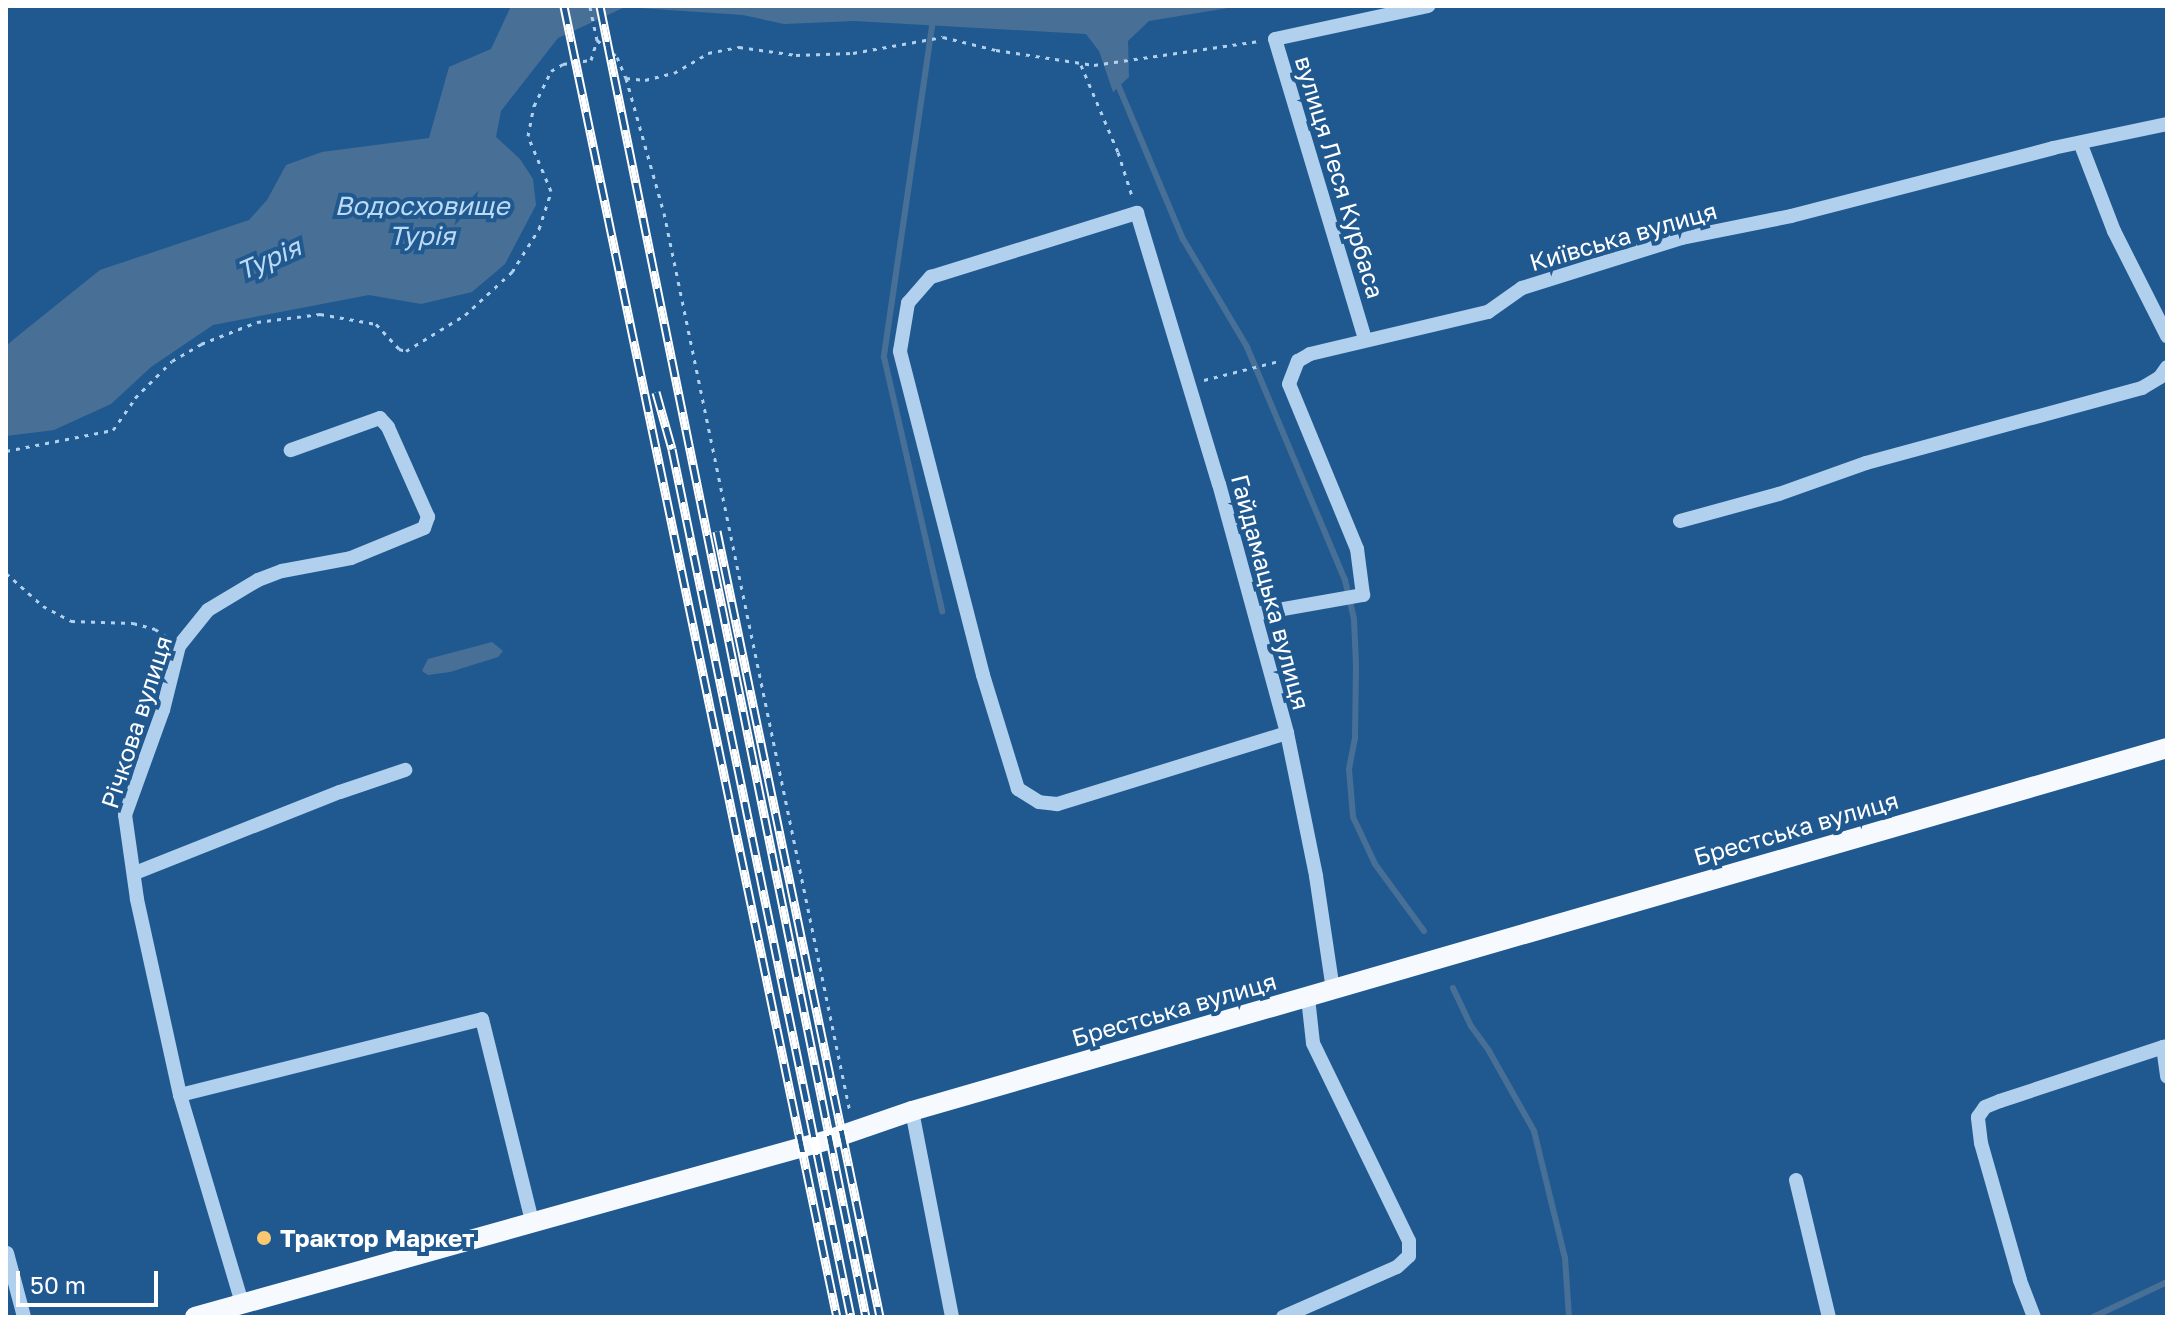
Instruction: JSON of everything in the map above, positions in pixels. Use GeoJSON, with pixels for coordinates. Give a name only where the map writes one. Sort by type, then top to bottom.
{"type":"FeatureCollection","features":[{"type":"Feature","properties":{"kind":"main road","name":"Брестська вулиця"},"geometry":{"type":"LineString","coordinates":[[195,1317],[854,1131],[912,1111],[2167,748]]}},
{"type":"Feature","properties":{"kind":"street","name":"вулиця Леся Курбаса"},"geometry":{"type":"LineString","coordinates":[[1365,339],[1275,39],[1428,6]]}},
{"type":"Feature","properties":{"kind":"street","name":"Київська вулиця"},"geometry":{"type":"LineString","coordinates":[[1255,614],[1362,597],[1364,583],[1357,549],[1289,384],[1298,361],[1310,354],[1488,312],[1522,288],[1682,238],[1791,216],[2053,148],[2081,145],[2167,124]]}},
{"type":"Feature","properties":{"kind":"street"},"geometry":{"type":"LineString","coordinates":[[2081,145],[2114,231],[2167,336]]}},
{"type":"Feature","properties":{"kind":"street","name":"Гайдамацька вулиця"},"geometry":{"type":"LineString","coordinates":[[1137,213],[1287,733],[1316,876],[1333,990]]}},
{"type":"Feature","properties":{"kind":"street"},"geometry":{"type":"LineString","coordinates":[[1137,213],[931,277],[908,303],[900,351],[1005,754],[1018,789],[1039,802],[1057,804],[1287,733]]}},
{"type":"Feature","properties":{"kind":"street"},"geometry":{"type":"LineString","coordinates":[[1680,521],[1779,494],[1866,463],[2142,388],[2160,377],[2167,367]]}},
{"type":"Feature","properties":{"kind":"street","name":"Річкова вулиця"},"geometry":{"type":"LineString","coordinates":[[242,1303],[180,1095],[125,815],[163,710],[179,646],[208,610],[258,580],[282,571],[351,558],[424,528],[428,517],[388,427],[380,418],[291,450]]}},
{"type":"Feature","properties":{"kind":"street"},"geometry":{"type":"LineString","coordinates":[[135,873],[340,792],[405,770]]}},
{"type":"Feature","properties":{"kind":"street"},"geometry":{"type":"LineString","coordinates":[[1283,1317],[1397,1267],[1409,1256],[1409,1241],[1313,1043],[1308,998]]}},
{"type":"Feature","properties":{"kind":"street"},"geometry":{"type":"LineString","coordinates":[[180,1095],[482,1019],[532,1221]]}},
{"type":"Feature","properties":{"kind":"street"},"geometry":{"type":"LineString","coordinates":[[2034,1317],[2020,1280],[1981,1143],[1978,1117],[1985,1107],[2000,1101],[2165,1047],[2167,1077]]}},
{"type":"Feature","properties":{"kind":"street"},"geometry":{"type":"LineString","coordinates":[[912,1111],[952,1317]]}},
{"type":"Feature","properties":{"kind":"street"},"geometry":{"type":"LineString","coordinates":[[1796,1180],[1829,1317]]}},
{"type":"Feature","properties":{"kind":"street"},"geometry":{"type":"LineString","coordinates":[[7,1253],[24,1317]]}},
{"type":"Feature","properties":{"kind":"path"},"geometry":{"type":"LineString","coordinates":[[6,451],[113,430],[135,398],[172,361],[201,344],[257,322],[320,314],[376,324],[399,349],[406,351],[453,324],[512,272],[539,229],[551,191],[528,136],[534,106],[551,71],[563,64],[591,60],[597,40],[590,6]]}},
{"type":"Feature","properties":{"kind":"path"},"geometry":{"type":"LineString","coordinates":[[626,78],[645,80],[674,73],[708,53],[739,47],[796,55],[853,53],[943,37],[1094,65],[1275,39]]}},
{"type":"Feature","properties":{"kind":"path"},"geometry":{"type":"LineString","coordinates":[[597,40],[617,57],[626,78],[664,213],[854,1131]]}},
{"type":"Feature","properties":{"kind":"path"},"geometry":{"type":"LineString","coordinates":[[1081,65],[1118,152],[1137,213]]}},
{"type":"Feature","properties":{"kind":"path"},"geometry":{"type":"LineString","coordinates":[[1189,385],[1264,365]]}},
{"type":"Feature","properties":{"kind":"path"},"geometry":{"type":"LineString","coordinates":[[6,573],[43,606],[71,621],[133,623],[155,629],[179,646]]}},
{"type":"Feature","properties":{"kind":"water","name":"Водосховище Турія"},"geometry":{"type":"Polygon","coordinates":[[[511,6],[1240,6],[1149,21],[1128,41],[1129,77],[1113,92],[1099,51],[1086,34],[854,21],[784,24],[743,15],[625,7],[558,38],[501,111],[496,137],[520,159],[533,179],[536,205],[505,264],[472,292],[421,304],[369,295],[213,325],[151,367],[111,404],[54,430],[6,436],[6,346],[100,270],[249,220],[267,200],[286,165],[322,152],[429,138],[449,67],[491,49],[511,6]]]}},
{"type":"Feature","properties":{"kind":"water"},"geometry":{"type":"Polygon","coordinates":[[[492,642],[503,651],[498,657],[450,672],[428,675],[422,671],[428,659],[492,642]]]}},
{"type":"Feature","properties":{"kind":"waterway"},"geometry":{"type":"LineString","coordinates":[[935,6],[884,357],[942,611]]}},
{"type":"Feature","properties":{"kind":"waterway"},"geometry":{"type":"LineString","coordinates":[[1116,80],[1183,239],[1247,347],[1345,580],[1354,619],[1356,665],[1355,738],[1349,769],[1353,817],[1375,864],[1424,931]]}},
{"type":"Feature","properties":{"kind":"waterway"},"geometry":{"type":"LineString","coordinates":[[1453,988],[1471,1026],[1489,1051],[1534,1131],[1565,1258],[1569,1317]]}},
{"type":"Feature","properties":{"kind":"waterway"},"geometry":{"type":"LineString","coordinates":[[2093,1317],[2167,1282]]}},
{"type":"Feature","properties":{"kind":"railway"},"geometry":{"type":"LineString","coordinates":[[564,6],[837,1317]]}},
{"type":"Feature","properties":{"kind":"railway"},"geometry":{"type":"LineString","coordinates":[[600,6],[866,1317]]}},
{"type":"Feature","properties":{"kind":"railway"},"geometry":{"type":"LineString","coordinates":[[656,392],[672,449],[851,1317]]}},
{"type":"Feature","properties":{"kind":"railway"},"geometry":{"type":"LineString","coordinates":[[717,531],[880,1317]]}},
{"type":"Feature","properties":{"kind":"place","name":"Трактор Маркет"},"geometry":{"type":"Point","coordinates":[264,1238]}},
{"type":"Feature","properties":{"kind":"water label","name":"Турія"},"geometry":{"type":"Point","coordinates":[269,259]}}]}
